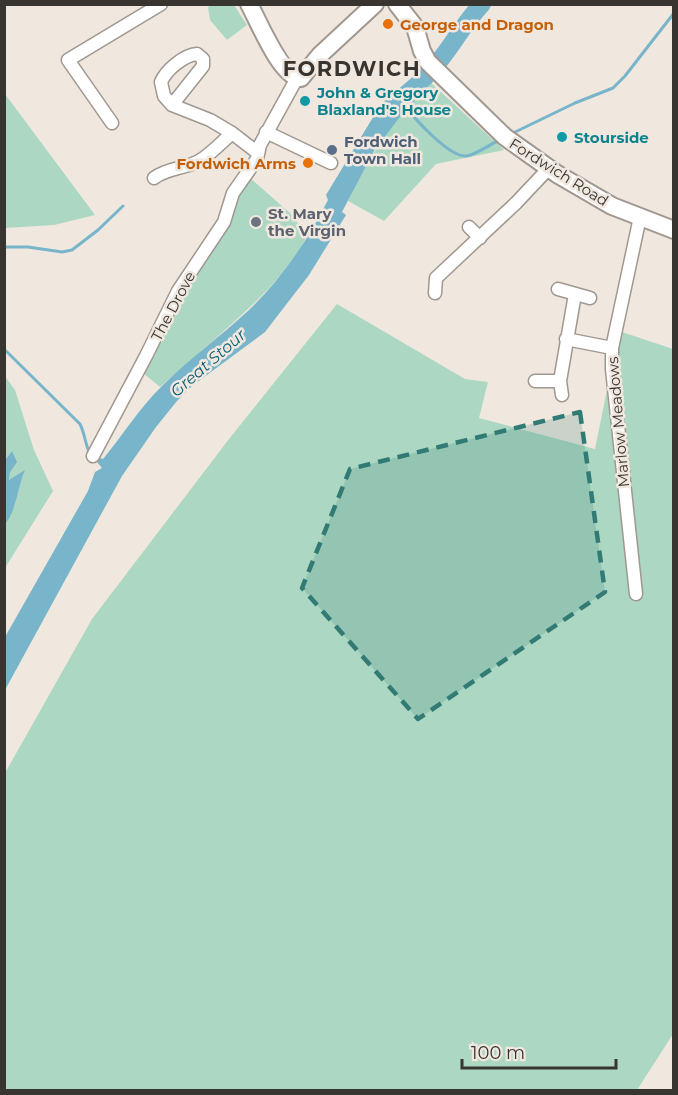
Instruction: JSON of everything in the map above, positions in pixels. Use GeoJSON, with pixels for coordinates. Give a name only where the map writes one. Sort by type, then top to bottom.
{"type":"FeatureCollection","features":[{"type":"Feature","properties":{"kind":"street"},"geometry":{"type":"LineString","coordinates":[[112,123],[68,60],[161,4]]}},
{"type":"Feature","properties":{"kind":"street"},"geometry":{"type":"LineString","coordinates":[[249,4],[286,71],[297,78],[301,78],[320,55],[375,4]]}},
{"type":"Feature","properties":{"kind":"street","name":"Fordwich Road"},"geometry":{"type":"LineString","coordinates":[[397,4],[415,27],[428,62],[505,138],[612,206],[674,230]]}},
{"type":"Feature","properties":{"kind":"street","name":"The Drove"},"geometry":{"type":"LineString","coordinates":[[93,456],[178,291],[224,222],[233,193],[257,156],[266,132],[297,78]]}},
{"type":"Feature","properties":{"kind":"street"},"geometry":{"type":"LineString","coordinates":[[172,105],[210,120],[232,133],[257,156]]}},
{"type":"Feature","properties":{"kind":"street"},"geometry":{"type":"LineString","coordinates":[[266,132],[332,163]]}},
{"type":"Feature","properties":{"kind":"street"},"geometry":{"type":"LineString","coordinates":[[154,178],[163,171],[177,169],[201,160],[232,133]]}},
{"type":"Feature","properties":{"kind":"street"},"geometry":{"type":"LineString","coordinates":[[435,293],[436,278],[480,238],[549,168]]}},
{"type":"Feature","properties":{"kind":"street","name":"Marlow Meadows"},"geometry":{"type":"LineString","coordinates":[[636,594],[612,369],[612,348],[640,217]]}},
{"type":"Feature","properties":{"kind":"street"},"geometry":{"type":"LineString","coordinates":[[469,227],[480,238]]}},
{"type":"Feature","properties":{"kind":"street"},"geometry":{"type":"LineString","coordinates":[[558,289],[590,298]]}},
{"type":"Feature","properties":{"kind":"street"},"geometry":{"type":"LineString","coordinates":[[562,395],[560,381],[575,294]]}},
{"type":"Feature","properties":{"kind":"street"},"geometry":{"type":"LineString","coordinates":[[566,339],[612,348]]}},
{"type":"Feature","properties":{"kind":"street"},"geometry":{"type":"LineString","coordinates":[[535,381],[560,381]]}},
{"type":"Feature","properties":{"kind":"highlighted area"},"geometry":{"type":"Polygon","coordinates":[[[580,412],[605,592],[418,719],[302,588],[350,469],[580,412]]]}},
{"type":"Feature","properties":{"kind":"green space"},"geometry":{"type":"Polygon","coordinates":[[[234,5],[247,25],[227,40],[210,20],[208,7],[234,5]]]}},
{"type":"Feature","properties":{"kind":"green space"},"geometry":{"type":"Polygon","coordinates":[[[430,82],[504,150],[436,164],[384,221],[348,201],[384,138],[405,109],[430,82]]]}},
{"type":"Feature","properties":{"kind":"green space"},"geometry":{"type":"Polygon","coordinates":[[[5,94],[95,215],[54,225],[5,228],[5,94]]]}},
{"type":"Feature","properties":{"kind":"green space"},"geometry":{"type":"Polygon","coordinates":[[[250,178],[290,213],[307,235],[305,241],[291,262],[265,292],[160,387],[142,372],[236,195],[250,178]]]}},
{"type":"Feature","properties":{"kind":"green space"},"geometry":{"type":"Polygon","coordinates":[[[337,304],[465,379],[488,382],[479,418],[595,449],[619,331],[673,349],[673,1034],[637,1090],[5,1090],[5,773],[92,619],[229,439],[337,304]]]}},
{"type":"Feature","properties":{"kind":"green space"},"geometry":{"type":"Polygon","coordinates":[[[4,375],[15,390],[34,450],[53,491],[5,568],[5,524],[15,505],[24,471],[9,481],[12,451],[5,460],[4,375]]]}},
{"type":"Feature","properties":{"kind":"water","name":"Great Stour"},"geometry":{"type":"Polygon","coordinates":[[[423,68],[436,77],[399,118],[374,151],[342,212],[346,215],[309,275],[265,332],[192,386],[177,401],[122,476],[5,690],[5,637],[88,491],[95,472],[102,468],[97,462],[100,458],[103,459],[163,385],[249,310],[272,285],[312,230],[328,200],[326,195],[381,104],[423,68]]]}},
{"type":"Feature","properties":{"kind":"water"},"geometry":{"type":"Polygon","coordinates":[[[12,451],[17,462],[10,472],[9,480],[25,470],[12,512],[5,524],[5,460],[12,451]]]}},
{"type":"Feature","properties":{"kind":"waterway","name":"Great Stour"},"geometry":{"type":"LineString","coordinates":[[424,78],[440,61],[482,4]]}},
{"type":"Feature","properties":{"kind":"waterway","name":"Great Stour"},"geometry":{"type":"LineString","coordinates":[[511,134],[575,103],[613,88],[674,13]]}},
{"type":"Feature","properties":{"kind":"waterway","name":"Great Stour"},"geometry":{"type":"LineString","coordinates":[[405,106],[433,136],[459,155],[466,156],[479,152],[500,140]]}},
{"type":"Feature","properties":{"kind":"waterway"},"geometry":{"type":"LineString","coordinates":[[4,247],[28,247],[62,252],[72,250],[98,230],[123,206]]}},
{"type":"Feature","properties":{"kind":"waterway"},"geometry":{"type":"LineString","coordinates":[[4,349],[80,424],[90,454]]}},
{"type":"Feature","properties":{"kind":"place","name":"George and Dragon"},"geometry":{"type":"Point","coordinates":[388,24]}},
{"type":"Feature","properties":{"kind":"place","name":"John & Gregory Blaxland's House"},"geometry":{"type":"Point","coordinates":[305,101]}},
{"type":"Feature","properties":{"kind":"place","name":"Stourside"},"geometry":{"type":"Point","coordinates":[562,137]}},
{"type":"Feature","properties":{"kind":"place","name":"Fordwich Town Hall"},"geometry":{"type":"Point","coordinates":[332,150]}},
{"type":"Feature","properties":{"kind":"place","name":"Fordwich Arms"},"geometry":{"type":"Point","coordinates":[308,163]}},
{"type":"Feature","properties":{"kind":"place","name":"St. Mary the Virgin"},"geometry":{"type":"Point","coordinates":[256,222]}},
{"type":"Feature","properties":{"kind":"district","name":"FORDWICH"},"geometry":{"type":"Point","coordinates":[352,68]}}]}
